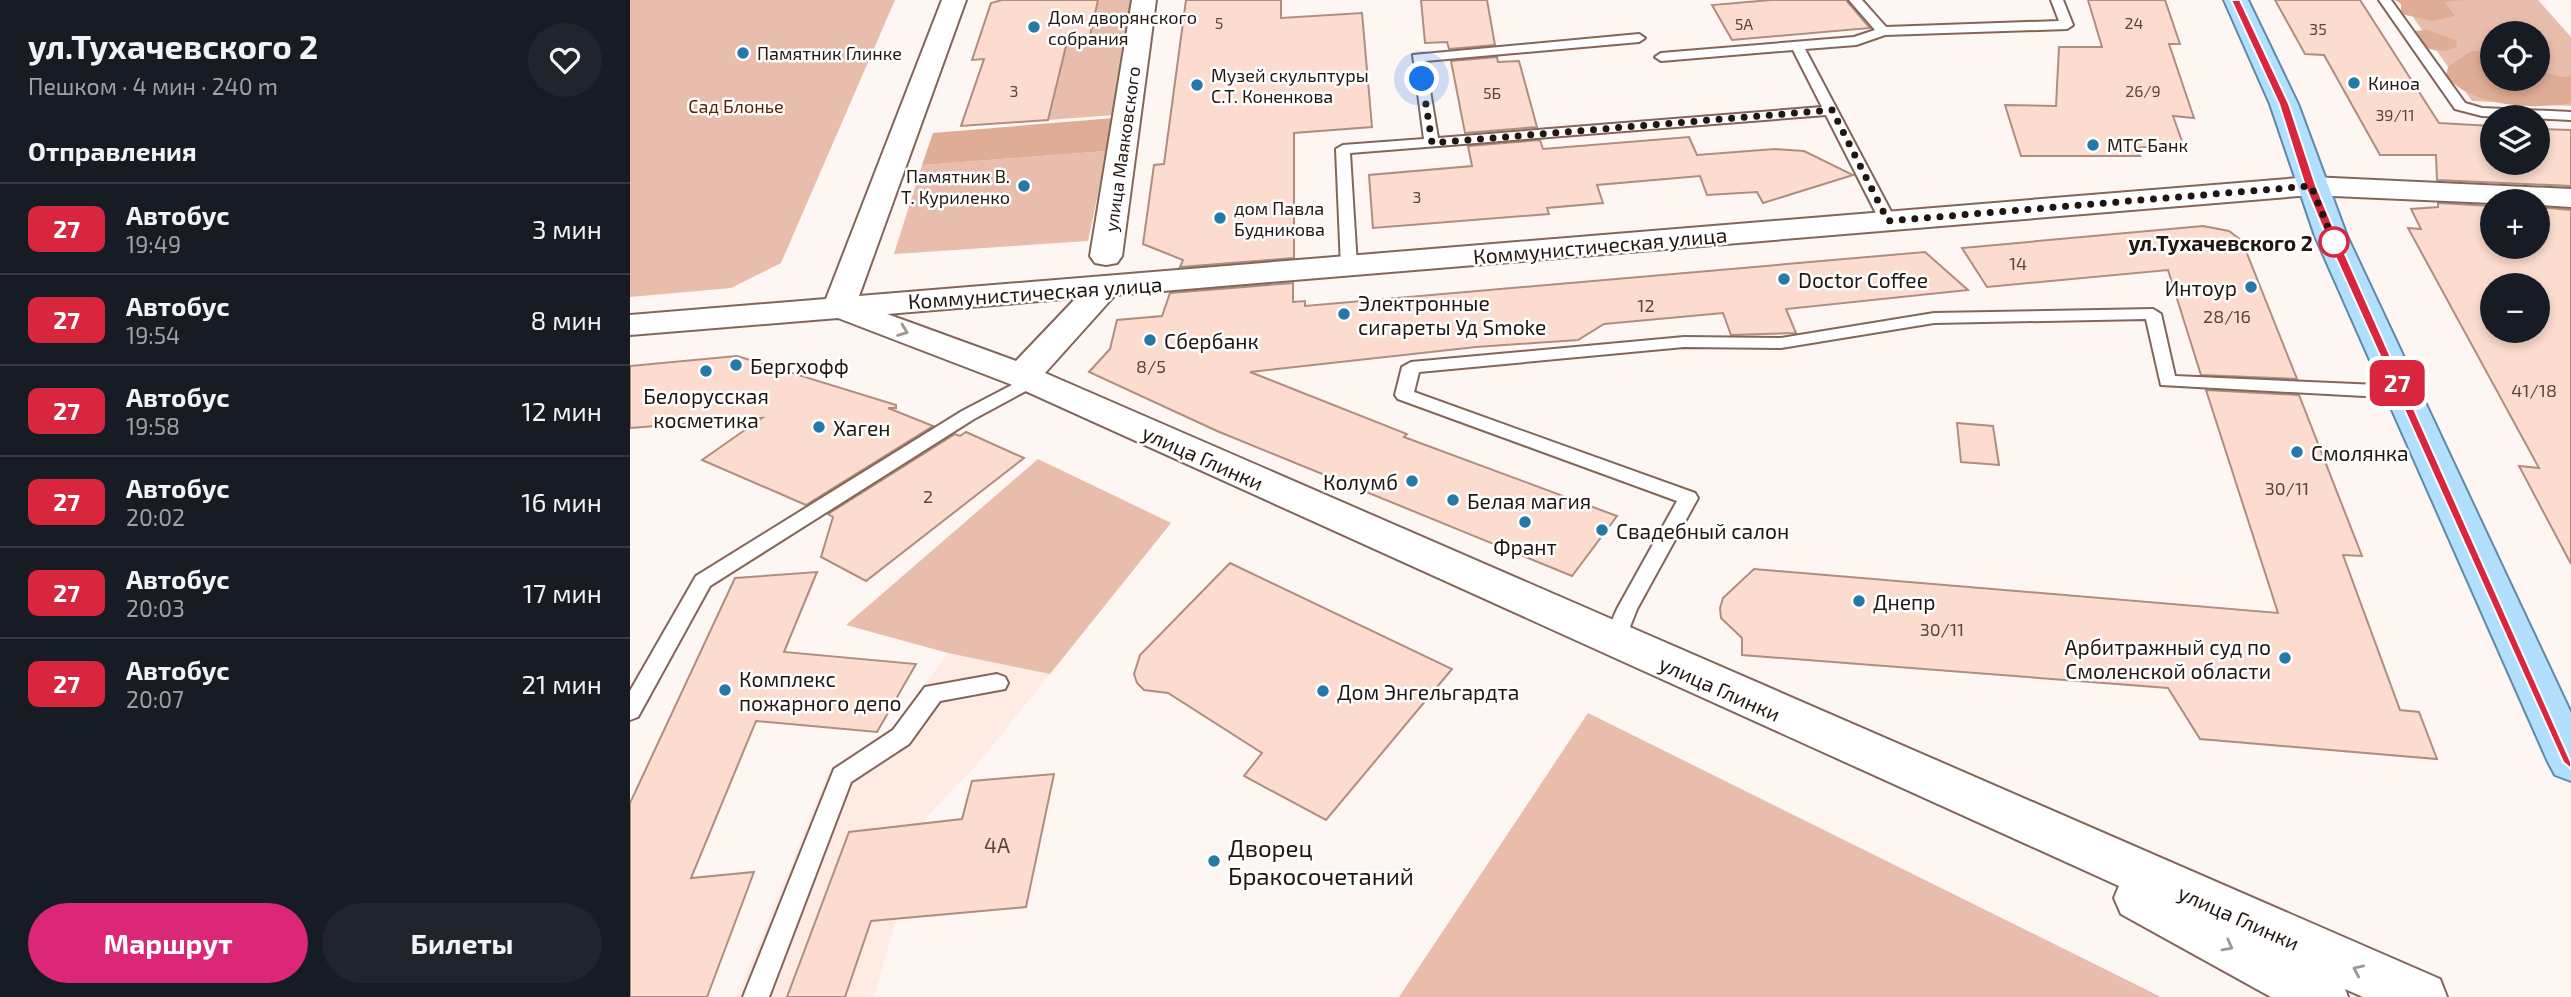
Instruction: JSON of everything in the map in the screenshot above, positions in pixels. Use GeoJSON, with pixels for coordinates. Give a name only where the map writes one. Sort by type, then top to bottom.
{"type":"FeatureCollection","features":[{"type":"Feature","properties":{"kind":"main road"},"geometry":{"type":"LineString","coordinates":[[2235,0],[2284,104],[2311,186],[2401,392],[2571,762]]}},
{"type":"Feature","properties":{"kind":"street"},"geometry":{"type":"LineString","coordinates":[[839,307],[954,0]]}},
{"type":"Feature","properties":{"kind":"street","name":"улица Маяковского"},"geometry":{"type":"LineString","coordinates":[[1105,272],[1144,0]]}},
{"type":"Feature","properties":{"kind":"street","name":"Коммунистическая улица"},"geometry":{"type":"LineString","coordinates":[[630,325],[1017,294],[1105,272],[1349,266],[2311,186],[2571,198]]}},
{"type":"Feature","properties":{"kind":"street"},"geometry":{"type":"LineString","coordinates":[[1027,378],[1105,272]]}},
{"type":"Feature","properties":{"kind":"street"},"geometry":{"type":"LineString","coordinates":[[1017,294],[1047,295],[1059,301],[1067,310],[1058,338],[1016,358],[965,355],[946,340],[948,328],[956,317],[987,298],[1017,294]]}},
{"type":"Feature","properties":{"kind":"street","name":"улица Глинки"},"geometry":{"type":"LineString","coordinates":[[839,307],[1027,378],[1888,763],[2421,997]]}},
{"type":"Feature","properties":{"kind":"street"},"geometry":{"type":"LineString","coordinates":[[1888,763],[2322,997]]}},
{"type":"Feature","properties":{"kind":"lane"},"geometry":{"type":"LineString","coordinates":[[1855,0],[1883,31]]}},
{"type":"Feature","properties":{"kind":"lane"},"geometry":{"type":"LineString","coordinates":[[1661,57],[1856,41],[1883,31],[2067,25],[2057,0]]}},
{"type":"Feature","properties":{"kind":"lane"},"geometry":{"type":"LineString","coordinates":[[2385,0],[2460,106],[2482,112],[2571,116]]}},
{"type":"Feature","properties":{"kind":"lane"},"geometry":{"type":"LineString","coordinates":[[1432,143],[1418,58],[1639,38]]}},
{"type":"Feature","properties":{"kind":"lane"},"geometry":{"type":"LineString","coordinates":[[1797,46],[1888,221]]}},
{"type":"Feature","properties":{"kind":"lane"},"geometry":{"type":"LineString","coordinates":[[1349,266],[1343,149],[1832,110]]}},
{"type":"Feature","properties":{"kind":"lane"},"geometry":{"type":"LineString","coordinates":[[1614,641],[1627,609],[1688,498],[1404,395],[1410,367],[1684,342],[1781,343],[1934,318],[2152,314],[2167,382],[2401,392]]}},
{"type":"Feature","properties":{"kind":"lane"},"geometry":{"type":"LineString","coordinates":[[630,711],[703,581],[1027,378]]}},
{"type":"Feature","properties":{"kind":"lane"},"geometry":{"type":"LineString","coordinates":[[756,997],[842,776],[901,737],[933,693],[997,683]]}},
{"type":"Feature","properties":{"kind":"shaded area"},"geometry":{"type":"Polygon","coordinates":[[[2395,0],[2465,0],[2445,2],[2455,16],[2433,21],[2401,14],[2401,4],[2395,0]]]}},
{"type":"Feature","properties":{"kind":"shaded area"},"geometry":{"type":"Polygon","coordinates":[[[2427,30],[2456,40],[2457,46],[2438,51],[2418,44],[2408,37],[2414,31],[2427,30]]]}},
{"type":"Feature","properties":{"kind":"shaded area"},"geometry":{"type":"Polygon","coordinates":[[[2471,51],[2480,51],[2480,91],[2550,91],[2550,73],[2560,77],[2571,76],[2571,103],[2514,105],[2487,100],[2457,86],[2446,76],[2448,67],[2471,51]]]}},
{"type":"Feature","properties":{"kind":"shaded area"},"geometry":{"type":"Polygon","coordinates":[[[1114,118],[1107,151],[922,165],[933,133],[1114,118]]]}},
{"type":"Feature","properties":{"kind":"shaded area"},"geometry":{"type":"Polygon","coordinates":[[[948,653],[1050,674],[975,767],[925,818],[874,997],[737,997],[830,769],[885,738],[948,653]]]}},
{"type":"Feature","properties":{"kind":"green space","name":"Сад Блонье"},"geometry":{"type":"Polygon","coordinates":[[[630,0],[895,0],[781,263],[731,288],[630,297],[630,0]]]}},
{"type":"Feature","properties":{"kind":"green space"},"geometry":{"type":"Polygon","coordinates":[[[1077,0],[1133,0],[1114,115],[1048,120],[1067,42],[1089,40],[1096,9],[1077,0]]]}},
{"type":"Feature","properties":{"kind":"green space"},"geometry":{"type":"Polygon","coordinates":[[[2401,0],[2538,0],[2571,37],[2571,106],[2472,101],[2401,0]]]}},
{"type":"Feature","properties":{"kind":"green space"},"geometry":{"type":"Polygon","coordinates":[[[1107,151],[1088,241],[894,254],[922,165],[1107,151]]]}},
{"type":"Feature","properties":{"kind":"green space"},"geometry":{"type":"Polygon","coordinates":[[[1038,459],[1171,523],[1050,674],[948,653],[846,625],[1038,459]]]}},
{"type":"Feature","properties":{"kind":"green space"},"geometry":{"type":"Polygon","coordinates":[[[1588,713],[2161,997],[1399,997],[1588,713]]]}},
{"type":"Feature","properties":{"kind":"building"},"geometry":{"type":"Polygon","coordinates":[[[1002,0],[1098,0],[1089,40],[1067,42],[1048,120],[961,126],[984,59],[972,60],[991,3],[1002,0]]]}},
{"type":"Feature","properties":{"kind":"building"},"geometry":{"type":"Polygon","coordinates":[[[1186,0],[1281,0],[1281,18],[1362,13],[1372,127],[1294,133],[1294,258],[1180,267],[1183,260],[1143,244],[1154,165],[1164,164],[1186,0]]]}},
{"type":"Feature","properties":{"kind":"building"},"geometry":{"type":"Polygon","coordinates":[[[1421,0],[1487,0],[1495,45],[1449,49],[1447,42],[1425,43],[1421,0]]]}},
{"type":"Feature","properties":{"kind":"building"},"geometry":{"type":"Polygon","coordinates":[[[1771,0],[1846,0],[1870,28],[1732,40],[1712,5],[1771,0]]]}},
{"type":"Feature","properties":{"kind":"building"},"geometry":{"type":"Polygon","coordinates":[[[2088,0],[2165,0],[2180,44],[2169,44],[2194,118],[2173,116],[2183,144],[2134,148],[2140,156],[2021,156],[2005,105],[2056,106],[2059,47],[2102,47],[2088,0]]]}},
{"type":"Feature","properties":{"kind":"building"},"geometry":{"type":"Polygon","coordinates":[[[2275,0],[2360,0],[2439,123],[2480,125],[2480,175],[2550,175],[2550,129],[2571,130],[2571,186],[2437,180],[2436,155],[2380,155],[2324,55],[2305,54],[2275,0]]]}},
{"type":"Feature","properties":{"kind":"building"},"geometry":{"type":"Polygon","coordinates":[[[1497,57],[1498,62],[1519,61],[1537,127],[1465,133],[1451,61],[1497,57]]]}},
{"type":"Feature","properties":{"kind":"building"},"geometry":{"type":"Polygon","coordinates":[[[1689,137],[1697,155],[1775,149],[1804,151],[1853,175],[1763,203],[1757,192],[1707,195],[1700,176],[1597,185],[1603,203],[1547,208],[1549,214],[1373,228],[1369,175],[1472,166],[1468,146],[1540,140],[1543,149],[1689,137]]]}},
{"type":"Feature","properties":{"kind":"building"},"geometry":{"type":"Polygon","coordinates":[[[2438,203],[2480,205],[2480,259],[2550,259],[2550,208],[2571,210],[2571,564],[2519,466],[2539,468],[2408,228],[2421,229],[2411,209],[2438,207],[2438,203]]]}},
{"type":"Feature","properties":{"kind":"building"},"geometry":{"type":"Polygon","coordinates":[[[2203,226],[2229,231],[2242,241],[2297,379],[2201,375],[2168,270],[1987,287],[1962,248],[2203,226]]]}},
{"type":"Feature","properties":{"kind":"building"},"geometry":{"type":"Polygon","coordinates":[[[1925,252],[1968,290],[1786,309],[1796,333],[1731,335],[1723,313],[1604,324],[1578,340],[1476,347],[1250,372],[1407,434],[1404,437],[1617,516],[1572,576],[1217,431],[1089,372],[1110,349],[1117,320],[1162,316],[1170,293],[1293,283],[1293,302],[1305,301],[1305,306],[1925,252]]]}},
{"type":"Feature","properties":{"kind":"building","name":"Хаген"},"geometry":{"type":"Polygon","coordinates":[[[737,356],[896,405],[896,408],[888,408],[933,426],[806,505],[702,460],[762,418],[630,428],[630,366],[737,356]]]}},
{"type":"Feature","properties":{"kind":"building"},"geometry":{"type":"Polygon","coordinates":[[[2206,390],[2299,395],[2362,556],[2343,555],[2400,710],[2419,712],[2437,759],[2200,739],[2168,688],[1742,655],[1742,638],[1721,618],[1723,598],[1754,569],[2278,613],[2206,390]]]}},
{"type":"Feature","properties":{"kind":"building"},"geometry":{"type":"Polygon","coordinates":[[[1957,423],[1993,426],[1999,465],[1961,462],[1957,423]]]}},
{"type":"Feature","properties":{"kind":"building"},"geometry":{"type":"Polygon","coordinates":[[[966,432],[1024,458],[866,581],[821,557],[833,517],[828,514],[955,434],[960,436],[966,432]]]}},
{"type":"Feature","properties":{"kind":"building","name":"Дом Энгельгардта"},"geometry":{"type":"Polygon","coordinates":[[[1230,563],[1452,669],[1326,820],[1244,776],[1262,753],[1168,693],[1144,690],[1137,683],[1134,674],[1140,655],[1230,563]]]}},
{"type":"Feature","properties":{"kind":"building","name":"Комплекс пожарного депо"},"geometry":{"type":"Polygon","coordinates":[[[817,572],[784,652],[916,664],[877,732],[756,721],[691,878],[754,872],[707,997],[630,997],[630,803],[735,578],[817,572]]]}},
{"type":"Feature","properties":{"kind":"building"},"geometry":{"type":"Polygon","coordinates":[[[1054,774],[1026,907],[871,921],[845,997],[787,997],[849,832],[962,819],[972,781],[1054,774]]]}},
{"type":"Feature","properties":{"kind":"bus line","name":"27"},"geometry":{"type":"LineString","coordinates":[[2235,0],[2284,104],[2331,236],[2571,762]]}},
{"type":"Feature","properties":{"kind":"place","name":"Дом дворянского собрания"},"geometry":{"type":"Point","coordinates":[1034,27]}},
{"type":"Feature","properties":{"kind":"place","name":"Памятник Глинке"},"geometry":{"type":"Point","coordinates":[743,53]}},
{"type":"Feature","properties":{"kind":"place","name":"Киноа"},"geometry":{"type":"Point","coordinates":[2354,83]}},
{"type":"Feature","properties":{"kind":"place","name":"Музей скульптуры С.Т. Коненкова"},"geometry":{"type":"Point","coordinates":[1197,85]}},
{"type":"Feature","properties":{"kind":"place","name":"МТС Банк"},"geometry":{"type":"Point","coordinates":[2093,145]}},
{"type":"Feature","properties":{"kind":"place","name":"Памятник В. Т. Куриленко"},"geometry":{"type":"Point","coordinates":[1024,186]}},
{"type":"Feature","properties":{"kind":"place","name":"дом Павла Будникова"},"geometry":{"type":"Point","coordinates":[1220,218]}},
{"type":"Feature","properties":{"kind":"place","name":"ул.Тухачевского 2"},"geometry":{"type":"Point","coordinates":[2334,242]}},
{"type":"Feature","properties":{"kind":"place","name":"Doctor Coffee"},"geometry":{"type":"Point","coordinates":[1784,279]}},
{"type":"Feature","properties":{"kind":"place","name":"Интоур"},"geometry":{"type":"Point","coordinates":[2251,287]}},
{"type":"Feature","properties":{"kind":"place","name":"Электронные сигареты Уд Smoke"},"geometry":{"type":"Point","coordinates":[1344,314]}},
{"type":"Feature","properties":{"kind":"place","name":"Сбербанк"},"geometry":{"type":"Point","coordinates":[1150,340]}},
{"type":"Feature","properties":{"kind":"place","name":"Бергхофф"},"geometry":{"type":"Point","coordinates":[736,365]}},
{"type":"Feature","properties":{"kind":"place","name":"Белорусская косметика"},"geometry":{"type":"Point","coordinates":[706,371]}},
{"type":"Feature","properties":{"kind":"place","name":"Хаген"},"geometry":{"type":"Point","coordinates":[819,427]}},
{"type":"Feature","properties":{"kind":"place","name":"Смолянка"},"geometry":{"type":"Point","coordinates":[2297,452]}},
{"type":"Feature","properties":{"kind":"place","name":"Колумб"},"geometry":{"type":"Point","coordinates":[1412,481]}},
{"type":"Feature","properties":{"kind":"place","name":"Белая магия"},"geometry":{"type":"Point","coordinates":[1453,500]}},
{"type":"Feature","properties":{"kind":"place","name":"Франт"},"geometry":{"type":"Point","coordinates":[1525,522]}},
{"type":"Feature","properties":{"kind":"place","name":"Свадебный салон"},"geometry":{"type":"Point","coordinates":[1602,530]}},
{"type":"Feature","properties":{"kind":"place","name":"Днепр"},"geometry":{"type":"Point","coordinates":[1859,601]}},
{"type":"Feature","properties":{"kind":"place","name":"Арбитражный суд по Смоленской области"},"geometry":{"type":"Point","coordinates":[2285,658]}},
{"type":"Feature","properties":{"kind":"place","name":"Комплекс пожарного депо"},"geometry":{"type":"Point","coordinates":[725,690]}},
{"type":"Feature","properties":{"kind":"place","name":"Дом Энгельгардта"},"geometry":{"type":"Point","coordinates":[1323,691]}},
{"type":"Feature","properties":{"kind":"place","name":"Дворец Бракосочетаний"},"geometry":{"type":"Point","coordinates":[1214,861]}},
{"type":"Feature","properties":{"kind":"route"},"geometry":{"type":"LineString","coordinates":[[1422,79],[1432,143],[1832,110],[1888,221],[2311,186],[2334,242]]}}]}
